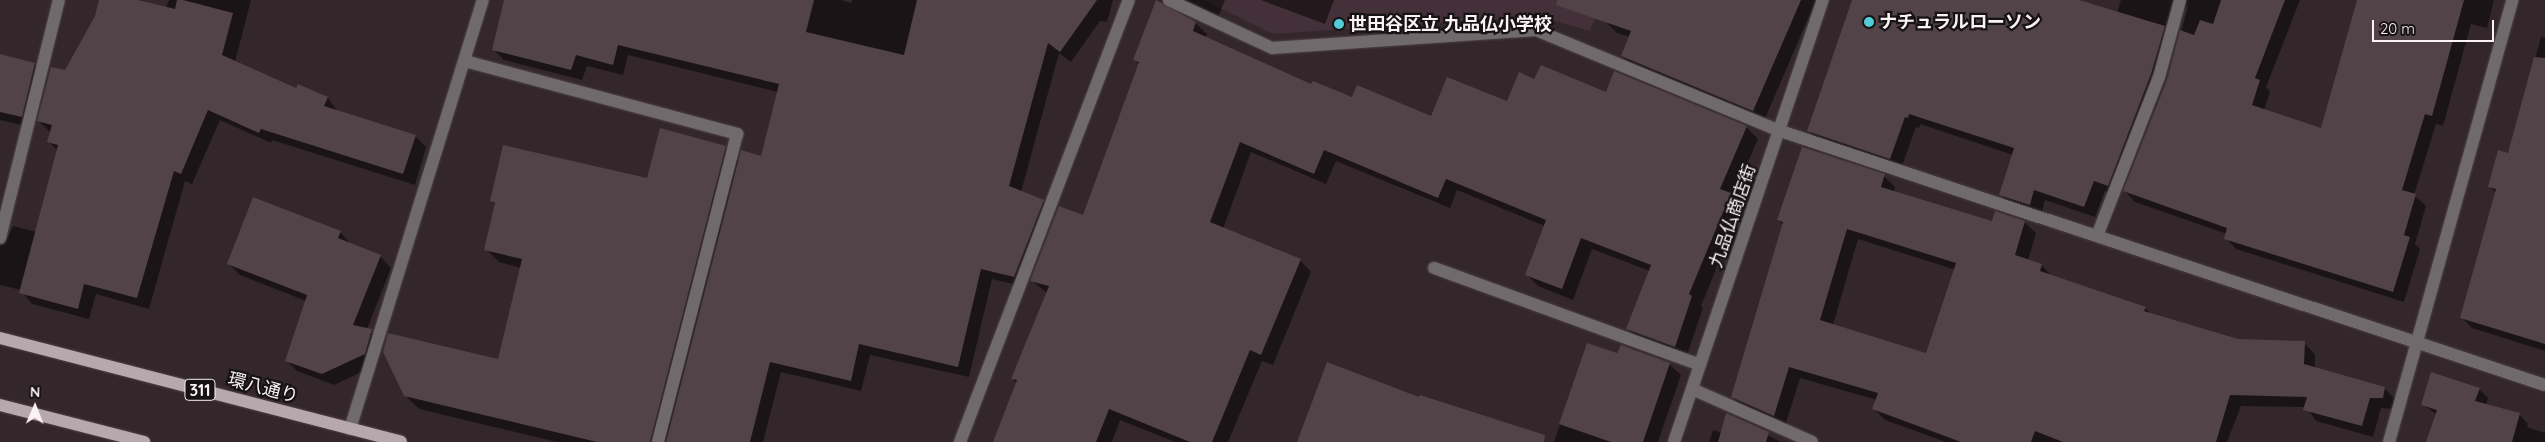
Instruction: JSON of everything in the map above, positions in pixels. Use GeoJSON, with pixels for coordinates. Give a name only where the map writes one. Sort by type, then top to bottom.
{"type":"FeatureCollection","features":[{"type":"Feature","properties":{"kind":"main road","name":"環八通り"},"geometry":{"type":"LineString","coordinates":[[0,338],[401,442]]}},
{"type":"Feature","properties":{"kind":"main road"},"geometry":{"type":"LineString","coordinates":[[0,404],[144,442]]}},
{"type":"Feature","properties":{"kind":"street"},"geometry":{"type":"LineString","coordinates":[[0,238],[59,0]]}},
{"type":"Feature","properties":{"kind":"street"},"geometry":{"type":"LineString","coordinates":[[350,429],[483,0]]}},
{"type":"Feature","properties":{"kind":"street"},"geometry":{"type":"LineString","coordinates":[[960,442],[1129,0]]}},
{"type":"Feature","properties":{"kind":"street"},"geometry":{"type":"LineString","coordinates":[[1169,0],[1272,48],[1536,30],[1780,131],[2545,385]]}},
{"type":"Feature","properties":{"kind":"street","name":"九品仏商店街"},"geometry":{"type":"LineString","coordinates":[[1674,442],[1823,0]]}},
{"type":"Feature","properties":{"kind":"street"},"geometry":{"type":"LineString","coordinates":[[2097,236],[2158,77],[2180,0]]}},
{"type":"Feature","properties":{"kind":"street"},"geometry":{"type":"LineString","coordinates":[[2389,442],[2512,0]]}},
{"type":"Feature","properties":{"kind":"street"},"geometry":{"type":"LineString","coordinates":[[465,61],[736,134],[658,442]]}},
{"type":"Feature","properties":{"kind":"street"},"geometry":{"type":"LineString","coordinates":[[1434,268],[1700,365]]}},
{"type":"Feature","properties":{"kind":"street"},"geometry":{"type":"LineString","coordinates":[[1692,389],[1812,442]]}},
{"type":"Feature","properties":{"kind":"shaded area","name":"世田谷区立 九品仏小学校"},"geometry":{"type":"Polygon","coordinates":[[[1204,0],[1602,0],[1590,31],[1539,16],[1273,34],[1204,0]]]}},
{"type":"Feature","properties":{"kind":"building"},"geometry":{"type":"Polygon","coordinates":[[[99,0],[138,0],[175,9],[177,0],[183,0],[233,13],[222,55],[296,88],[298,84],[328,97],[324,106],[416,135],[403,174],[261,129],[259,133],[208,110],[181,174],[174,171],[137,298],[84,284],[78,309],[19,293],[58,145],[47,142],[52,125],[37,121],[51,67],[65,70],[95,16],[99,0]]]}},
{"type":"Feature","properties":{"kind":"building"},"geometry":{"type":"Polygon","coordinates":[[[504,0],[814,0],[806,32],[904,55],[917,0],[1097,0],[1060,52],[1048,43],[1009,186],[1044,200],[1014,277],[981,269],[958,367],[859,344],[851,381],[770,362],[750,442],[666,442],[741,150],[761,156],[779,84],[618,45],[613,65],[576,55],[571,70],[492,50],[504,0]]]}},
{"type":"Feature","properties":{"kind":"building"},"geometry":{"type":"Polygon","coordinates":[[[1156,0],[1196,22],[1193,31],[1311,84],[1313,81],[1352,97],[1357,85],[1431,116],[1447,77],[1507,101],[1519,72],[1534,79],[1541,65],[1606,92],[1614,71],[1747,126],[1720,189],[1731,193],[1689,294],[1692,296],[1675,347],[1626,329],[1651,265],[1581,238],[1562,289],[1525,275],[1546,220],[1446,179],[1438,198],[1324,150],[1314,174],[1240,142],[1210,222],[1301,259],[1261,355],[1250,350],[1212,442],[1190,442],[1109,409],[1096,442],[993,442],[1017,380],[1011,379],[1049,286],[1030,281],[1059,206],[1083,215],[1139,62],[1133,60],[1156,0]]]}},
{"type":"Feature","properties":{"kind":"building"},"geometry":{"type":"Polygon","coordinates":[[[1557,0],[1801,0],[1753,111],[1621,56],[1631,31],[1556,5],[1557,0]]]}},
{"type":"Feature","properties":{"kind":"building"},"geometry":{"type":"Polygon","coordinates":[[[1852,0],[2079,0],[2165,26],[2151,74],[2108,186],[2094,181],[2084,207],[2034,190],[2030,205],[1999,195],[2014,148],[1909,114],[1908,118],[1905,117],[1890,159],[1807,131],[1852,0]]]}},
{"type":"Feature","properties":{"kind":"building"},"geometry":{"type":"Polygon","coordinates":[[[2221,0],[2285,0],[2255,78],[2260,80],[2252,105],[2321,128],[2357,0],[2464,0],[2432,116],[2425,114],[2402,190],[2416,194],[2404,235],[2410,237],[2393,292],[2224,239],[2227,228],[2123,191],[2167,80],[2180,30],[2194,35],[2200,20],[2213,24],[2221,0]]]}},
{"type":"Feature","properties":{"kind":"building"},"geometry":{"type":"Polygon","coordinates":[[[0,54],[35,63],[22,117],[0,112],[0,54]]]}},
{"type":"Feature","properties":{"kind":"building"},"geometry":{"type":"Polygon","coordinates":[[[2534,57],[2545,58],[2545,344],[2460,318],[2496,189],[2488,187],[2498,150],[2508,153],[2534,57]]]}},
{"type":"Feature","properties":{"kind":"building"},"geometry":{"type":"Polygon","coordinates":[[[660,128],[726,146],[650,442],[597,442],[404,396],[383,352],[388,333],[498,359],[522,259],[484,250],[495,203],[490,201],[503,145],[647,178],[660,128]]]}},
{"type":"Feature","properties":{"kind":"building"},"geometry":{"type":"Polygon","coordinates":[[[1802,147],[1885,174],[1881,187],[1992,221],[1995,211],[2025,221],[2015,255],[2042,264],[2040,271],[2146,307],[2144,311],[2238,339],[2305,341],[2304,364],[2385,387],[2383,398],[2370,398],[2362,426],[2303,410],[2307,397],[2230,395],[2216,442],[2063,442],[2035,431],[2031,442],[1961,442],[1872,409],[1878,393],[1789,367],[1774,416],[1731,397],[1783,222],[1777,220],[1802,147]],[[1847,229],[1820,320],[1926,353],[1956,263],[1847,229]]]}},
{"type":"Feature","properties":{"kind":"building"},"geometry":{"type":"Polygon","coordinates":[[[253,197],[341,231],[338,238],[381,255],[353,325],[372,329],[365,354],[322,374],[285,361],[307,295],[227,264],[253,197]]]}},
{"type":"Feature","properties":{"kind":"building"},"geometry":{"type":"Polygon","coordinates":[[[1587,343],[1617,353],[1621,345],[1670,363],[1643,442],[1611,442],[1559,424],[1587,343]]]}},
{"type":"Feature","properties":{"kind":"building"},"geometry":{"type":"Polygon","coordinates":[[[1327,362],[1419,397],[1420,395],[1545,435],[1544,442],[1297,442],[1327,362]]]}},
{"type":"Feature","properties":{"kind":"building"},"geometry":{"type":"Polygon","coordinates":[[[2431,372],[2480,388],[2475,401],[2520,413],[2512,442],[2426,442],[2437,410],[2421,405],[2431,372]]]}},
{"type":"Feature","properties":{"kind":"building"},"geometry":{"type":"Polygon","coordinates":[[[1726,413],[1769,432],[1766,442],[1718,442],[1726,413]]]}},
{"type":"Feature","properties":{"kind":"place","name":"ナチュラルローソン"},"geometry":{"type":"Point","coordinates":[1869,22]}},
{"type":"Feature","properties":{"kind":"place","name":"世田谷区立 九品仏小学校"},"geometry":{"type":"Point","coordinates":[1339,24]}}]}
